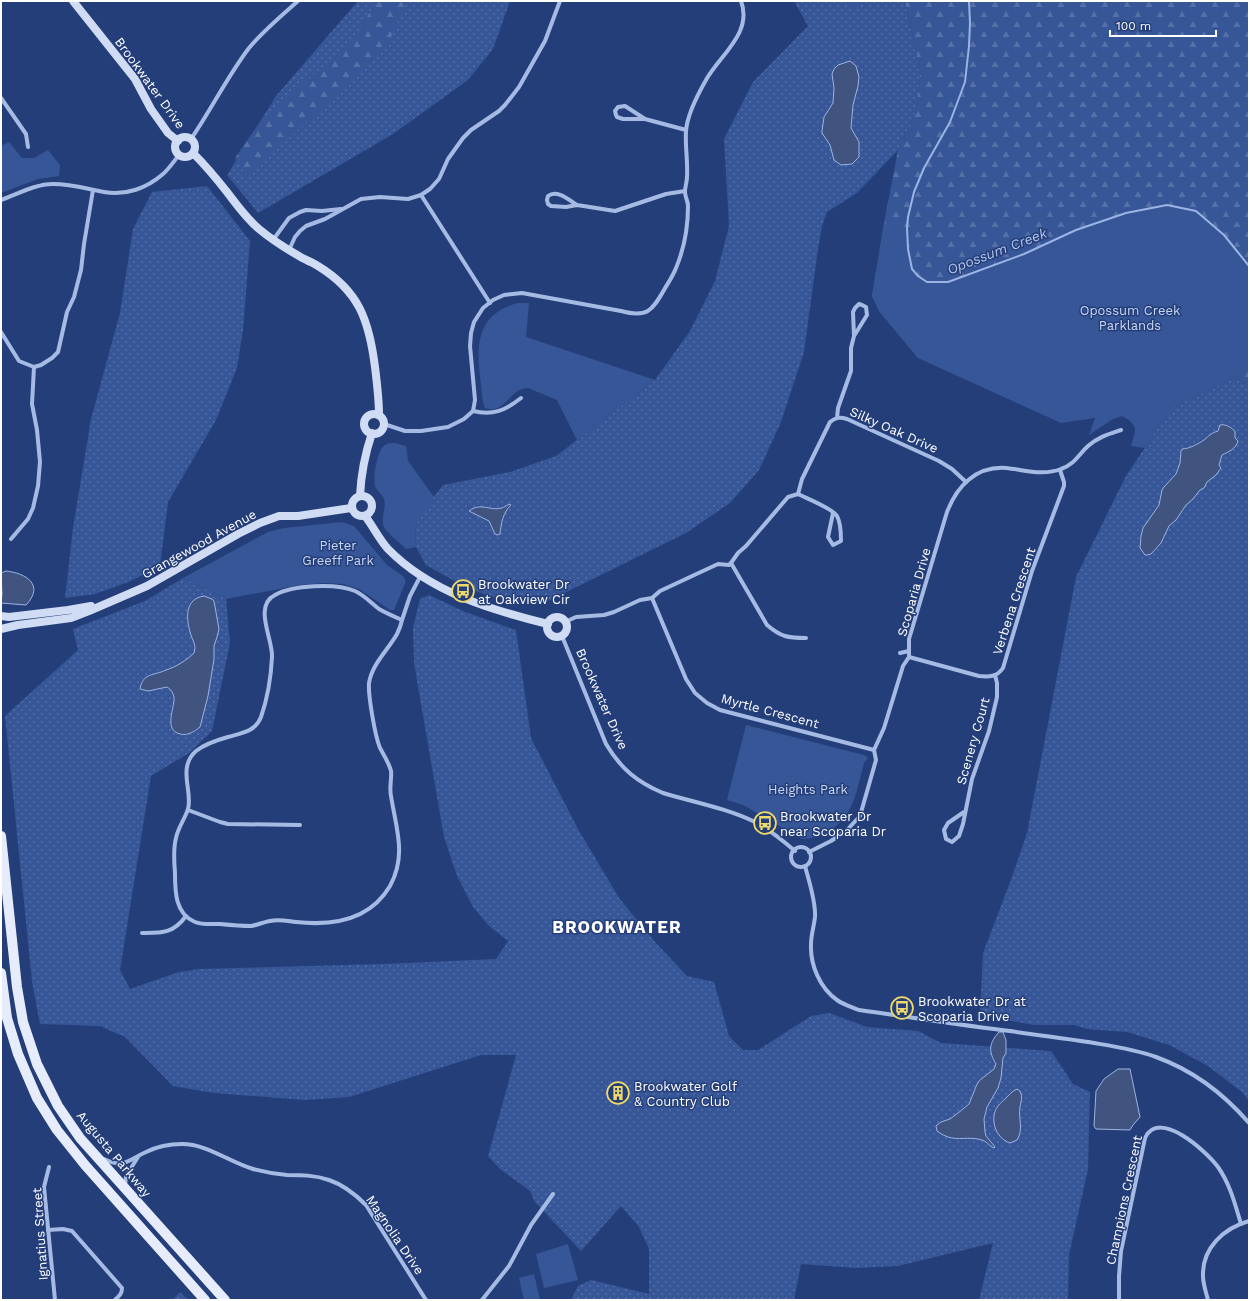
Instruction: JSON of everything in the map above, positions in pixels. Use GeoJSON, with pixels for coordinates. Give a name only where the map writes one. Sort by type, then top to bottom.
{"type":"FeatureCollection","features":[{"type":"Feature","properties":{"kind":"main road","name":"Augusta Parkway"},"geometry":{"type":"LineString","coordinates":[[1,836],[16,987],[23,1022],[37,1064],[58,1106],[80,1138],[225,1300]]}},
{"type":"Feature","properties":{"kind":"main road"},"geometry":{"type":"LineString","coordinates":[[1,973],[7,1018],[18,1054],[37,1098],[70,1149],[205,1300]]}},
{"type":"Feature","properties":{"kind":"street","name":"Brookwater Drive"},"geometry":{"type":"LineString","coordinates":[[73,1],[135,79],[168,133],[178,141]]}},
{"type":"Feature","properties":{"kind":"street"},"geometry":{"type":"LineString","coordinates":[[190,139],[249,48],[298,1]]}},
{"type":"Feature","properties":{"kind":"street"},"geometry":{"type":"LineString","coordinates":[[289,250],[295,237],[306,226],[325,219],[361,199],[370,197],[408,199],[421,195],[430,189],[439,179],[448,159],[463,138],[471,130],[499,111],[519,87],[545,41],[560,1]]}},
{"type":"Feature","properties":{"kind":"street"},"geometry":{"type":"LineString","coordinates":[[384,424],[405,431],[421,431],[448,427],[464,419],[473,411],[475,393],[470,346],[471,333],[474,322],[483,308],[504,295],[522,293],[632,314],[643,314],[654,306],[676,268],[686,235],[688,204],[685,197],[687,178],[686,130],[693,108],[706,80],[739,36],[744,14],[741,1]]}},
{"type":"Feature","properties":{"kind":"street"},"geometry":{"type":"LineString","coordinates":[[1,98],[26,134],[28,147]]}},
{"type":"Feature","properties":{"kind":"street"},"geometry":{"type":"LineString","coordinates":[[645,119],[625,106],[618,107],[615,110],[618,118],[645,119],[686,130]]}},
{"type":"Feature","properties":{"kind":"street"},"geometry":{"type":"LineString","coordinates":[[184,138],[190,139],[195,147],[193,153],[188,157],[179,155],[176,146],[178,141],[184,138]]}},
{"type":"Feature","properties":{"kind":"street"},"geometry":{"type":"LineString","coordinates":[[193,153],[211,172],[247,217],[273,240],[331,275],[346,288],[357,303],[366,321],[372,344],[379,415]]}},
{"type":"Feature","properties":{"kind":"street"},"geometry":{"type":"LineString","coordinates":[[1,200],[32,187],[43,185],[75,185],[106,193],[129,192],[145,187],[164,173],[179,155]]}},
{"type":"Feature","properties":{"kind":"street"},"geometry":{"type":"LineString","coordinates":[[1,332],[19,361],[34,367],[41,365],[58,352],[67,312],[74,297],[81,270],[93,190]]}},
{"type":"Feature","properties":{"kind":"street"},"geometry":{"type":"LineString","coordinates":[[577,205],[559,194],[554,193],[548,196],[547,200],[548,204],[551,206],[566,207],[577,205],[615,211],[666,194],[685,191]]}},
{"type":"Feature","properties":{"kind":"street"},"geometry":{"type":"LineString","coordinates":[[421,195],[490,303]]}},
{"type":"Feature","properties":{"kind":"street"},"geometry":{"type":"LineString","coordinates":[[273,240],[289,218],[300,212],[306,210],[322,211],[343,209]]}},
{"type":"Feature","properties":{"kind":"street"},"geometry":{"type":"LineString","coordinates":[[837,418],[838,408],[851,371],[851,348],[854,336],[866,315],[866,307],[859,304],[853,312],[854,336]]}},
{"type":"Feature","properties":{"kind":"street"},"geometry":{"type":"LineString","coordinates":[[11,539],[28,519],[33,508],[38,486],[40,462],[37,430],[32,404],[34,367]]}},
{"type":"Feature","properties":{"kind":"street"},"geometry":{"type":"LineString","coordinates":[[473,411],[488,414],[510,407],[521,398]]}},
{"type":"Feature","properties":{"kind":"street"},"geometry":{"type":"LineString","coordinates":[[372,414],[379,415],[383,419],[383,428],[379,432],[372,434],[365,429],[366,417],[372,414]]}},
{"type":"Feature","properties":{"kind":"street","name":"Silky Oak Drive"},"geometry":{"type":"LineString","coordinates":[[798,494],[802,479],[830,422],[842,417],[939,461],[952,469],[966,482]]}},
{"type":"Feature","properties":{"kind":"street","name":"Scoparia Drive"},"geometry":{"type":"LineString","coordinates":[[809,852],[831,841],[847,830],[860,816],[876,760],[874,750],[884,728],[903,666],[909,657],[909,639],[951,501],[966,482],[977,474],[991,469],[1005,468],[1045,473],[1060,470],[1072,464],[1087,447],[1096,440],[1121,430]]}},
{"type":"Feature","properties":{"kind":"street"},"geometry":{"type":"LineString","coordinates":[[360,496],[364,460],[372,434]]}},
{"type":"Feature","properties":{"kind":"street","name":"Verbena Crescent"},"geometry":{"type":"LineString","coordinates":[[995,675],[1000,673],[1003,668],[1032,572],[1064,486],[1060,470]]}},
{"type":"Feature","properties":{"kind":"street"},"geometry":{"type":"LineString","coordinates":[[565,622],[576,617],[609,613],[640,600],[652,598],[660,591],[718,564],[731,563],[738,553],[788,498],[798,494],[828,509],[837,516],[841,529],[841,541],[833,545],[828,537],[833,513]]}},
{"type":"Feature","properties":{"kind":"street"},"geometry":{"type":"LineString","coordinates":[[365,516],[371,510],[371,503],[367,498],[360,496],[352,501],[354,514],[365,516],[386,547],[421,575],[441,587],[466,599],[522,618],[548,624]]}},
{"type":"Feature","properties":{"kind":"street","name":"Grangewood Avenue"},"geometry":{"type":"LineString","coordinates":[[1,629],[18,625],[71,618],[89,611],[147,586],[260,523],[278,516],[298,516],[352,508]]}},
{"type":"Feature","properties":{"kind":"street"},"geometry":{"type":"LineString","coordinates":[[731,563],[767,624],[776,632],[790,638],[806,638]]}},
{"type":"Feature","properties":{"kind":"street"},"geometry":{"type":"LineString","coordinates":[[402,620],[380,609],[356,591],[342,587],[327,585],[308,587],[283,592],[270,598],[266,604],[265,624],[272,653],[270,682],[260,719],[254,728],[241,734],[208,743],[194,753],[187,766],[186,781],[189,799],[188,810],[180,826],[174,850],[176,898],[180,908],[186,916],[202,924],[242,926],[253,926],[270,921],[282,920],[308,923],[334,922],[352,918],[366,911],[389,887],[398,866],[398,835],[390,794],[391,772],[387,760],[379,746],[376,734],[369,694],[369,681],[375,667],[398,633],[410,596],[421,575]]}},
{"type":"Feature","properties":{"kind":"street","name":"Myrtle Crescent"},"geometry":{"type":"LineString","coordinates":[[652,598],[686,679],[695,693],[707,702],[720,710],[874,750]]}},
{"type":"Feature","properties":{"kind":"street","name":"Grangewood Avenue"},"geometry":{"type":"LineString","coordinates":[[1,616],[9,617],[68,610],[108,602]]}},
{"type":"Feature","properties":{"kind":"street"},"geometry":{"type":"LineString","coordinates":[[560,618],[565,622],[567,628],[562,636],[556,637],[551,635],[548,630],[548,624],[551,620],[560,618]]}},
{"type":"Feature","properties":{"kind":"street","name":"Brookwater Drive"},"geometry":{"type":"LineString","coordinates":[[562,636],[606,744],[613,756],[623,768],[634,778],[652,789],[739,815],[756,822],[795,850]]}},
{"type":"Feature","properties":{"kind":"street"},"geometry":{"type":"LineString","coordinates":[[900,653],[909,651]]}},
{"type":"Feature","properties":{"kind":"street"},"geometry":{"type":"LineString","coordinates":[[909,657],[979,676],[990,677],[995,675]]}},
{"type":"Feature","properties":{"kind":"street","name":"Scenery Court"},"geometry":{"type":"LineString","coordinates":[[964,812],[948,823],[944,830],[946,839],[952,842],[959,836],[963,824],[964,812],[972,779],[989,731],[995,704],[997,690],[995,675]]}},
{"type":"Feature","properties":{"kind":"street"},"geometry":{"type":"LineString","coordinates":[[188,810],[228,824],[300,825]]}},
{"type":"Feature","properties":{"kind":"street"},"geometry":{"type":"LineString","coordinates":[[803,848],[809,852],[811,859],[806,866],[800,867],[794,864],[792,859],[795,850],[803,848]]}},
{"type":"Feature","properties":{"kind":"street"},"geometry":{"type":"LineString","coordinates":[[806,866],[815,916],[811,944],[812,958],[819,980],[837,1000],[859,1010],[1122,1047],[1157,1057],[1193,1075],[1214,1089],[1239,1111],[1249,1123]]}},
{"type":"Feature","properties":{"kind":"street"},"geometry":{"type":"LineString","coordinates":[[142,933],[164,933],[181,923],[186,916]]}},
{"type":"Feature","properties":{"kind":"street","name":"Champions Crescent"},"geometry":{"type":"LineString","coordinates":[[1119,1300],[1121,1251],[1144,1138],[1147,1132],[1151,1129],[1162,1126],[1171,1129],[1195,1144],[1217,1166],[1232,1194],[1241,1224]]}},
{"type":"Feature","properties":{"kind":"street","name":"Magnolia Drive"},"geometry":{"type":"LineString","coordinates":[[94,1155],[113,1164],[119,1164],[126,1163],[154,1149],[168,1145],[193,1145],[206,1149],[232,1162],[254,1169],[284,1174],[311,1175],[339,1184],[354,1194],[366,1206],[427,1299]]}},
{"type":"Feature","properties":{"kind":"street"},"geometry":{"type":"LineString","coordinates":[[125,1188],[126,1176],[138,1156]]}},
{"type":"Feature","properties":{"kind":"street","name":"Ignatius Street"},"geometry":{"type":"LineString","coordinates":[[50,1167],[44,1187],[55,1300]]}},
{"type":"Feature","properties":{"kind":"street"},"geometry":{"type":"LineString","coordinates":[[482,1300],[509,1266],[531,1224],[553,1194]]}},
{"type":"Feature","properties":{"kind":"street"},"geometry":{"type":"LineString","coordinates":[[1208,1300],[1203,1277],[1204,1265],[1208,1253],[1217,1238],[1231,1228],[1249,1221]]}},
{"type":"Feature","properties":{"kind":"street"},"geometry":{"type":"LineString","coordinates":[[48,1230],[63,1228],[72,1231],[122,1288],[122,1292],[116,1300]]}},
{"type":"Feature","properties":{"kind":"green space"},"geometry":{"type":"Polygon","coordinates":[[[358,1],[510,1],[493,49],[468,80],[393,134],[258,213],[227,175],[276,96],[358,1]]]}},
{"type":"Feature","properties":{"kind":"green space"},"geometry":{"type":"Polygon","coordinates":[[[376,1],[408,1],[385,50],[247,177],[235,158],[262,119],[354,40],[376,1]]]}},
{"type":"Feature","properties":{"kind":"green space"},"geometry":{"type":"Polygon","coordinates":[[[794,1],[905,1],[920,71],[917,109],[898,150],[857,193],[827,212],[822,226],[818,249],[804,352],[781,422],[759,470],[730,503],[686,533],[542,604],[496,598],[467,588],[426,565],[416,547],[415,530],[427,505],[443,485],[510,472],[556,456],[655,380],[690,331],[715,281],[729,226],[724,139],[753,82],[808,26],[794,1]]]}},
{"type":"Feature","properties":{"kind":"green space"},"geometry":{"type":"Polygon","coordinates":[[[838,1],[862,1],[856,9],[838,1]]]}},
{"type":"Feature","properties":{"kind":"green space"},"geometry":{"type":"Polygon","coordinates":[[[905,1],[1249,1],[1249,386],[1236,378],[1172,407],[1162,424],[1159,421],[918,358],[879,311],[872,296],[898,150],[917,109],[920,71],[905,1]]]}},
{"type":"Feature","properties":{"kind":"green space"},"geometry":{"type":"Polygon","coordinates":[[[9,142],[22,158],[34,158],[48,150],[60,165],[59,176],[38,179],[1,193],[1,146],[9,142]]]}},
{"type":"Feature","properties":{"kind":"green space"},"geometry":{"type":"Polygon","coordinates":[[[207,186],[250,241],[243,330],[237,368],[216,420],[168,502],[160,566],[131,581],[95,594],[65,598],[73,528],[91,419],[120,313],[133,229],[152,192],[207,186]]]}},
{"type":"Feature","properties":{"kind":"green space","name":"Opossum Creek Parklands"},"geometry":{"type":"Polygon","coordinates":[[[1167,205],[1196,211],[1224,235],[1249,266],[1249,359],[1236,378],[1172,407],[1162,424],[1154,432],[1145,448],[1131,446],[1135,428],[1131,422],[1122,416],[1113,419],[1089,435],[1095,418],[1061,423],[918,358],[879,311],[872,296],[884,223],[907,228],[908,249],[912,269],[918,276],[927,282],[948,282],[1024,254],[1076,230],[1126,213],[1167,205]]]}},
{"type":"Feature","properties":{"kind":"green space"},"geometry":{"type":"Polygon","coordinates":[[[518,303],[529,303],[526,337],[655,380],[577,440],[557,400],[528,388],[516,392],[498,408],[485,408],[479,372],[480,343],[483,330],[490,319],[501,310],[518,303]]]}},
{"type":"Feature","properties":{"kind":"green space"},"geometry":{"type":"Polygon","coordinates":[[[1236,378],[1249,386],[1249,1101],[1242,1092],[1208,1066],[1169,1045],[1127,1032],[1087,1029],[1074,1025],[1034,1025],[980,1015],[983,953],[1027,833],[1076,577],[1126,476],[1172,407],[1236,378]]]}},
{"type":"Feature","properties":{"kind":"green space"},"geometry":{"type":"Polygon","coordinates":[[[395,443],[406,446],[408,461],[434,497],[418,521],[415,530],[416,547],[406,549],[391,536],[384,527],[383,520],[385,502],[375,486],[375,470],[380,452],[385,445],[395,443]]]}},
{"type":"Feature","properties":{"kind":"green space","name":"Pieter Greeff Park"},"geometry":{"type":"Polygon","coordinates":[[[342,522],[354,526],[387,565],[403,576],[406,581],[394,610],[390,610],[359,589],[343,584],[324,583],[300,585],[226,599],[183,578],[268,532],[284,528],[342,522]]]}},
{"type":"Feature","properties":{"kind":"green space","name":"Brookwater Golf & Country Club"},"geometry":{"type":"Polygon","coordinates":[[[183,578],[226,599],[230,643],[212,731],[189,753],[151,776],[120,970],[130,989],[179,972],[200,969],[384,964],[496,959],[508,941],[489,926],[473,907],[457,876],[444,837],[414,663],[413,628],[420,599],[429,595],[465,612],[516,630],[531,738],[578,829],[619,898],[656,943],[687,976],[714,982],[729,1036],[743,1050],[758,1050],[811,1016],[829,1013],[867,1027],[918,1031],[941,1043],[1051,1051],[1073,1084],[1090,1092],[1088,1169],[1069,1255],[1068,1300],[979,1300],[993,1243],[898,1266],[856,1268],[801,1264],[794,1300],[571,1300],[578,1286],[591,1280],[649,1294],[649,1249],[639,1227],[621,1206],[581,1251],[535,1202],[530,1191],[500,1169],[488,1156],[516,1055],[481,1055],[349,1097],[305,1100],[214,1093],[173,1086],[125,1037],[100,1026],[40,1024],[32,981],[5,716],[78,650],[73,629],[145,601],[183,578]]]}},
{"type":"Feature","properties":{"kind":"green space","name":"Heights Park"},"geometry":{"type":"Polygon","coordinates":[[[746,725],[864,755],[868,758],[864,763],[856,795],[841,821],[823,834],[813,838],[802,839],[743,805],[727,800],[746,725]]]}},
{"type":"Feature","properties":{"kind":"green space"},"geometry":{"type":"Polygon","coordinates":[[[568,1244],[578,1280],[544,1288],[536,1254],[568,1244]]]}},
{"type":"Feature","properties":{"kind":"green space"},"geometry":{"type":"Polygon","coordinates":[[[534,1274],[540,1300],[524,1300],[519,1278],[534,1274]]]}},
{"type":"Feature","properties":{"kind":"green space"},"geometry":{"type":"Polygon","coordinates":[[[180,1292],[188,1300],[172,1300],[180,1292]]]}},
{"type":"Feature","properties":{"kind":"shaded area"},"geometry":{"type":"Polygon","coordinates":[[[850,61],[856,66],[859,77],[853,105],[851,128],[859,142],[859,157],[852,164],[841,165],[834,160],[830,145],[822,131],[824,117],[833,103],[834,88],[832,74],[834,69],[838,65],[850,61]]]}},
{"type":"Feature","properties":{"kind":"shaded area"},"geometry":{"type":"Polygon","coordinates":[[[1220,425],[1228,426],[1235,431],[1235,438],[1238,441],[1236,446],[1232,450],[1222,455],[1219,465],[1221,468],[1216,475],[1207,482],[1204,488],[1200,490],[1186,505],[1176,520],[1169,526],[1161,543],[1151,554],[1145,555],[1140,548],[1143,528],[1159,505],[1162,490],[1176,474],[1180,463],[1182,449],[1202,442],[1218,431],[1220,425]]]}},
{"type":"Feature","properties":{"kind":"shaded area"},"geometry":{"type":"Polygon","coordinates":[[[509,504],[511,505],[504,515],[500,534],[497,535],[495,534],[489,521],[469,511],[479,507],[498,509],[509,504]]]}},
{"type":"Feature","properties":{"kind":"shaded area"},"geometry":{"type":"Polygon","coordinates":[[[6,571],[20,574],[31,581],[34,592],[26,605],[1,603],[1,573],[6,571]]]}},
{"type":"Feature","properties":{"kind":"shaded area"},"geometry":{"type":"Polygon","coordinates":[[[204,596],[214,601],[219,629],[214,646],[214,659],[208,696],[200,727],[190,733],[180,734],[175,732],[172,728],[171,718],[174,697],[170,689],[167,687],[148,691],[140,689],[141,684],[146,677],[170,669],[185,661],[194,653],[195,645],[190,632],[188,610],[193,601],[204,596]]]}},
{"type":"Feature","properties":{"kind":"shaded area"},"geometry":{"type":"Polygon","coordinates":[[[999,1032],[1003,1032],[1006,1040],[1006,1053],[1003,1058],[1001,1078],[998,1088],[987,1107],[984,1119],[986,1136],[995,1147],[992,1147],[982,1140],[954,1138],[943,1135],[937,1131],[936,1126],[941,1122],[950,1119],[969,1104],[977,1084],[994,1069],[996,1064],[992,1055],[991,1047],[993,1040],[999,1032]]]}},
{"type":"Feature","properties":{"kind":"shaded area"},"geometry":{"type":"Polygon","coordinates":[[[1118,1069],[1130,1069],[1140,1117],[1130,1130],[1096,1129],[1094,1126],[1096,1091],[1104,1079],[1118,1069]]]}},
{"type":"Feature","properties":{"kind":"shaded area"},"geometry":{"type":"Polygon","coordinates":[[[1017,1089],[1020,1091],[1022,1097],[1020,1132],[1017,1140],[1010,1143],[1001,1137],[997,1132],[994,1116],[999,1105],[1017,1089]]]}},
{"type":"Feature","properties":{"kind":"waterway","name":"Opossum Creek"},"geometry":{"type":"LineString","coordinates":[[969,1],[969,46],[965,82],[950,122],[924,168],[914,192],[908,217],[908,249],[912,269],[918,276],[927,282],[948,282],[1024,254],[1076,230],[1126,213],[1167,205],[1196,211],[1224,235],[1249,266]]}},
{"type":"Feature","properties":{"kind":"place","name":"Brookwater Dr at Oakview Cir"},"geometry":{"type":"Point","coordinates":[463,591]}},
{"type":"Feature","properties":{"kind":"place","name":"Brookwater Dr near Scoparia Dr"},"geometry":{"type":"Point","coordinates":[765,823]}},
{"type":"Feature","properties":{"kind":"place","name":"Brookwater Dr at Scoparia Drive"},"geometry":{"type":"Point","coordinates":[902,1008]}},
{"type":"Feature","properties":{"kind":"place","name":"Brookwater Golf & Country Club"},"geometry":{"type":"Point","coordinates":[618,1093]}},
{"type":"Feature","properties":{"kind":"district","name":"BROOKWATER"},"geometry":{"type":"Point","coordinates":[617,927]}}]}
